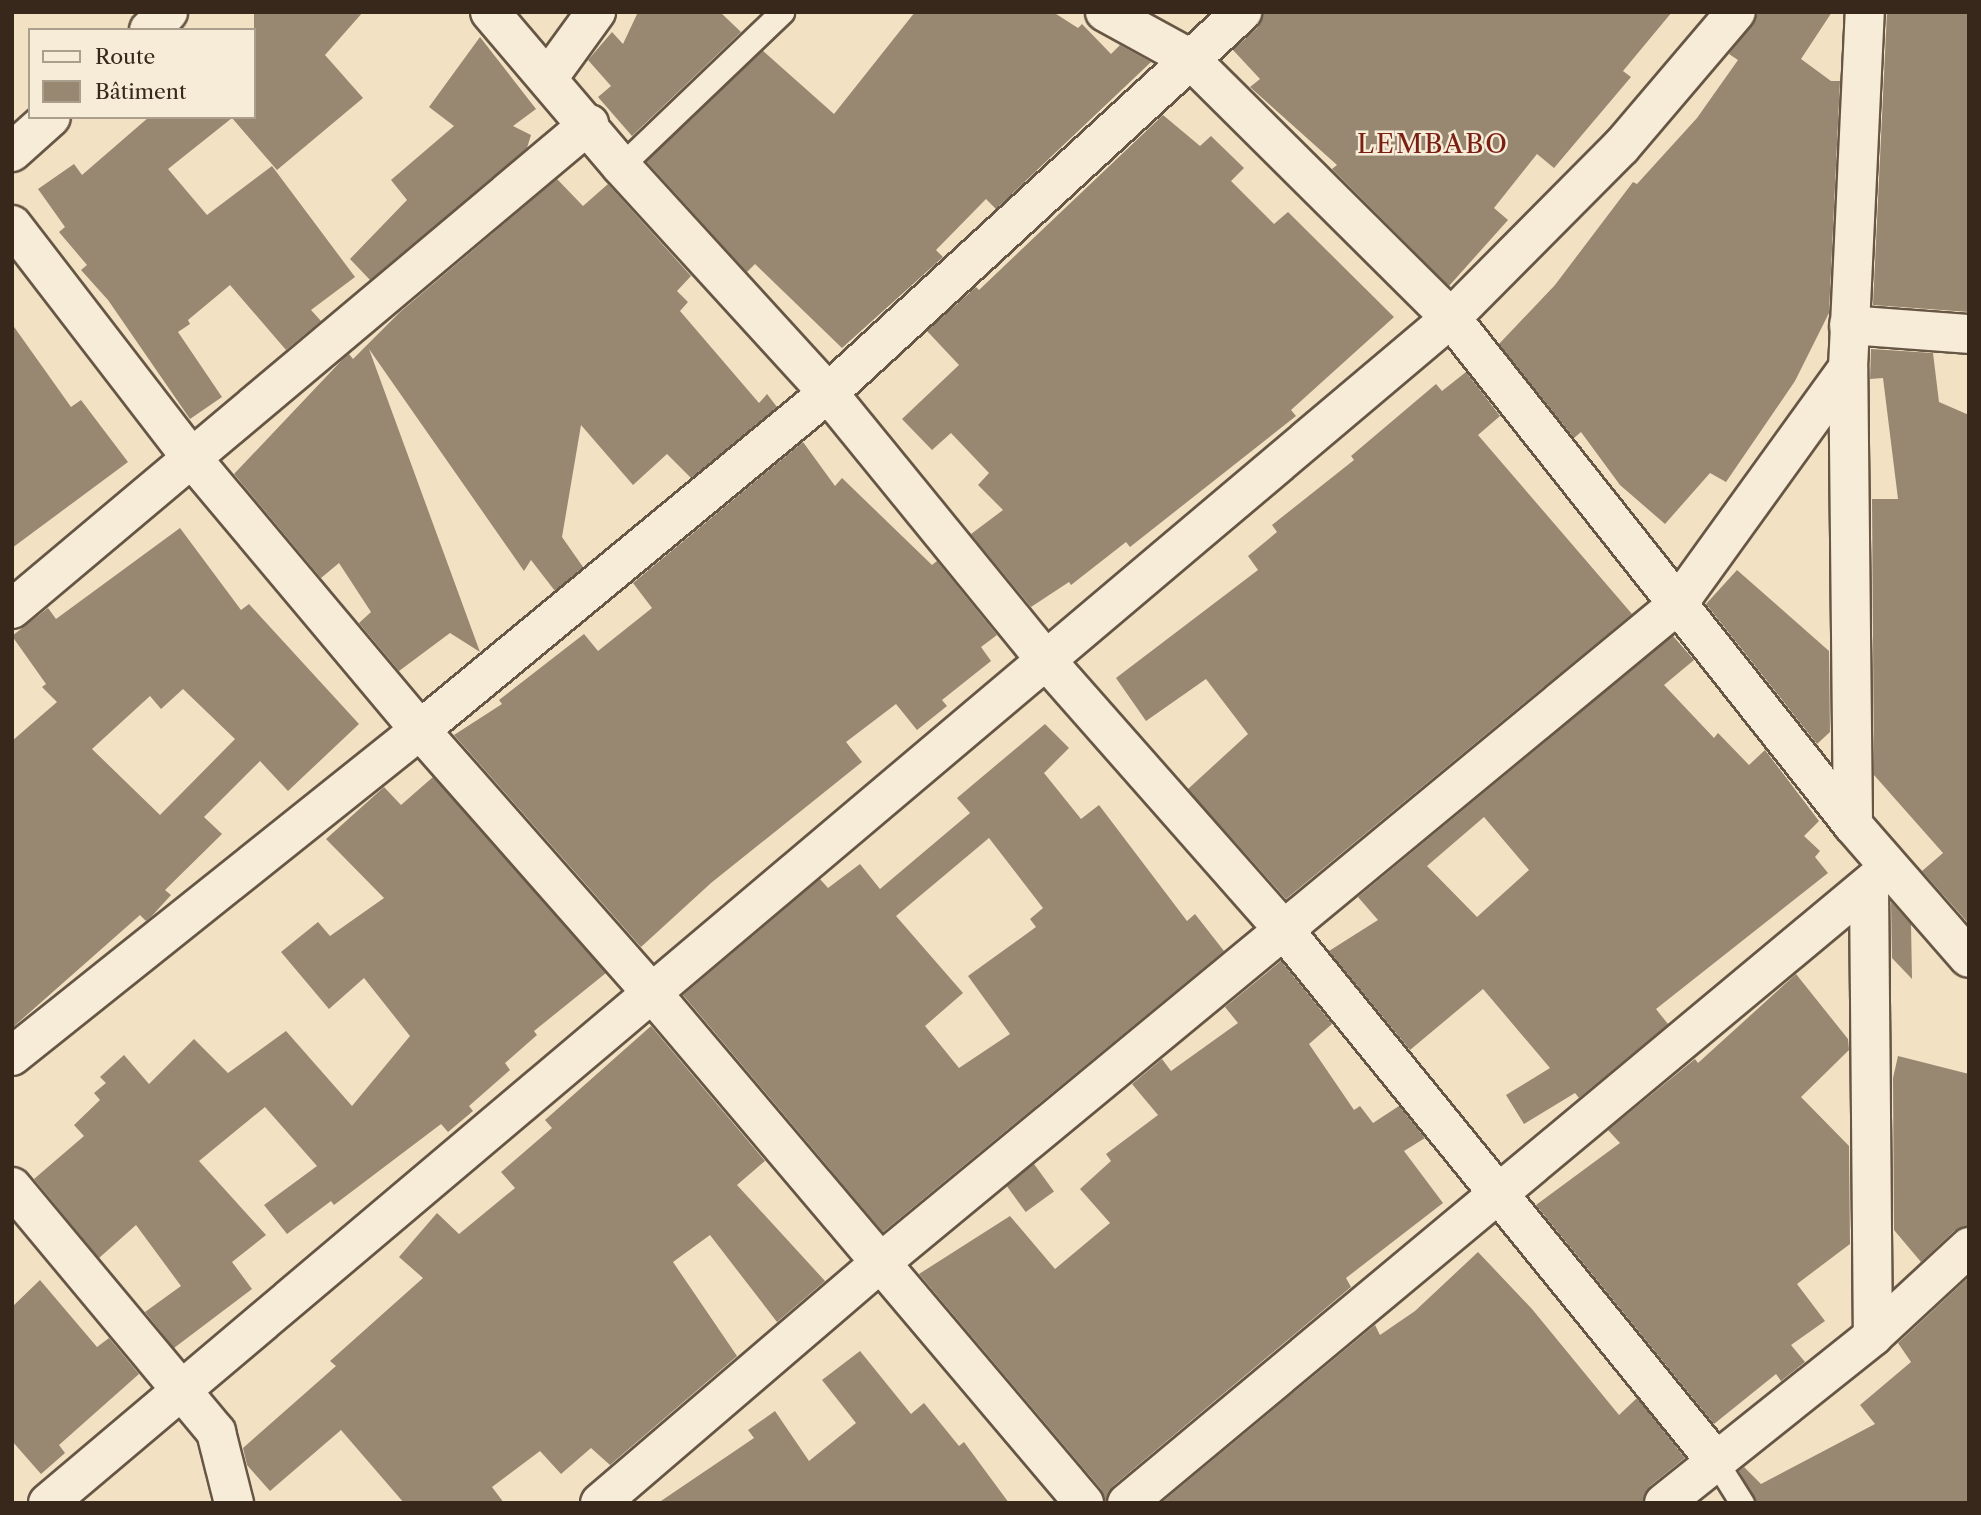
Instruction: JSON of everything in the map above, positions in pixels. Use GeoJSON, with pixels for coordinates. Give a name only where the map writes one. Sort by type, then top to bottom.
{"type":"FeatureCollection","features":[{"type":"Feature","properties":{"kind":"street"},"geometry":{"type":"LineString","coordinates":[[151,28],[168,12]]}},
{"type":"Feature","properties":{"kind":"street"},"geometry":{"type":"LineString","coordinates":[[490,12],[589,124],[621,166],[828,393],[1044,658],[1284,930],[1715,1460]]}},
{"type":"Feature","properties":{"kind":"street"},"geometry":{"type":"LineString","coordinates":[[548,78],[596,12]]}},
{"type":"Feature","properties":{"kind":"street"},"geometry":{"type":"LineString","coordinates":[[1105,12],[1189,58],[1451,318],[1853,825],[1879,877],[1969,958]]}},
{"type":"Feature","properties":{"kind":"street"},"geometry":{"type":"LineString","coordinates":[[12,1056],[420,730],[828,393],[1241,12]]}},
{"type":"Feature","properties":{"kind":"street"},"geometry":{"type":"LineString","coordinates":[[48,1503],[653,994],[1044,658],[1451,318],[1621,147],[1736,12]]}},
{"type":"Feature","properties":{"kind":"street"},"geometry":{"type":"LineString","coordinates":[[1853,825],[1848,368],[1865,12]]}},
{"type":"Feature","properties":{"kind":"street"},"geometry":{"type":"LineString","coordinates":[[12,152],[49,119]]}},
{"type":"Feature","properties":{"kind":"street"},"geometry":{"type":"LineString","coordinates":[[12,609],[190,456],[589,124]]}},
{"type":"Feature","properties":{"kind":"street"},"geometry":{"type":"LineString","coordinates":[[12,225],[190,456],[420,730],[653,994],[1084,1503]]}},
{"type":"Feature","properties":{"kind":"street"},"geometry":{"type":"LineString","coordinates":[[1849,325],[1969,334]]}},
{"type":"Feature","properties":{"kind":"street"},"geometry":{"type":"LineString","coordinates":[[600,1503],[879,1264],[1677,605],[1848,368]]}},
{"type":"Feature","properties":{"kind":"street"},"geometry":{"type":"LineString","coordinates":[[1128,1503],[1496,1192],[1879,877]]}},
{"type":"Feature","properties":{"kind":"street"},"geometry":{"type":"LineString","coordinates":[[1873,1336],[1879,877]]}},
{"type":"Feature","properties":{"kind":"street"},"geometry":{"type":"LineString","coordinates":[[12,1187],[216,1432],[234,1503]]}},
{"type":"Feature","properties":{"kind":"street"},"geometry":{"type":"LineString","coordinates":[[1664,1503],[1873,1336],[1969,1247]]}},
{"type":"Feature","properties":{"kind":"lane"},"geometry":{"type":"LineString","coordinates":[[621,166],[782,12]]}},
{"type":"Feature","properties":{"kind":"lane"},"geometry":{"type":"LineString","coordinates":[[1715,1460],[1742,1503]]}},
{"type":"Feature","properties":{"kind":"building"},"geometry":{"type":"Polygon","coordinates":[[[254,12],[363,12],[325,55],[363,98],[277,170],[233,119],[256,119],[254,12]]]}},
{"type":"Feature","properties":{"kind":"building"},"geometry":{"type":"Polygon","coordinates":[[[638,12],[720,12],[741,32],[632,136],[598,97],[611,86],[588,60],[612,32],[623,44],[638,12]]]}},
{"type":"Feature","properties":{"kind":"building"},"geometry":{"type":"Polygon","coordinates":[[[915,12],[1053,12],[1078,28],[1082,24],[1111,54],[1120,45],[1151,62],[996,209],[986,199],[936,250],[943,257],[842,348],[755,264],[747,272],[646,161],[762,50],[834,114],[915,12]]]}},
{"type":"Feature","properties":{"kind":"building"},"geometry":{"type":"Polygon","coordinates":[[[1263,12],[1672,12],[1623,71],[1631,77],[1554,168],[1537,154],[1494,208],[1508,220],[1449,286],[1332,169],[1337,165],[1250,87],[1260,79],[1233,50],[1257,28],[1263,12]]]}},
{"type":"Feature","properties":{"kind":"building"},"geometry":{"type":"Polygon","coordinates":[[[1759,12],[1832,12],[1801,59],[1831,81],[1840,81],[1829,313],[1795,381],[1726,482],[1710,473],[1665,524],[1620,485],[1581,432],[1574,438],[1499,344],[1555,285],[1633,182],[1637,184],[1697,118],[1738,60],[1729,54],[1759,12]]]}},
{"type":"Feature","properties":{"kind":"building"},"geometry":{"type":"Polygon","coordinates":[[[1887,12],[1969,12],[1969,312],[1873,305],[1887,12]]]}},
{"type":"Feature","properties":{"kind":"building"},"geometry":{"type":"Polygon","coordinates":[[[480,37],[536,109],[513,126],[531,135],[527,148],[370,280],[350,259],[407,200],[391,180],[454,126],[429,107],[480,37]]]}},
{"type":"Feature","properties":{"kind":"building"},"geometry":{"type":"Polygon","coordinates":[[[1163,115],[1200,146],[1211,136],[1244,168],[1231,181],[1274,224],[1288,212],[1394,317],[1291,410],[1296,416],[1130,547],[1126,542],[1071,585],[1069,582],[1031,607],[971,534],[1003,510],[978,485],[989,473],[951,433],[932,450],[902,419],[959,365],[927,331],[976,287],[979,290],[1163,115]]]}},
{"type":"Feature","properties":{"kind":"building"},"geometry":{"type":"Polygon","coordinates":[[[147,119],[231,119],[168,169],[207,215],[272,166],[355,277],[311,310],[321,321],[286,350],[230,285],[188,320],[190,324],[178,332],[222,397],[190,419],[108,300],[81,270],[87,265],[59,232],[65,227],[38,189],[74,164],[82,175],[147,119]]]}},
{"type":"Feature","properties":{"kind":"building"},"geometry":{"type":"Polygon","coordinates":[[[557,179],[583,206],[608,184],[691,276],[677,291],[688,302],[680,311],[759,403],[767,394],[777,407],[691,478],[667,454],[633,485],[581,425],[562,537],[583,567],[555,591],[531,560],[524,571],[369,349],[480,652],[450,633],[399,671],[359,623],[371,612],[339,563],[321,578],[234,474],[342,360],[349,354],[353,359],[400,312],[557,179]]]}},
{"type":"Feature","properties":{"kind":"building"},"geometry":{"type":"Polygon","coordinates":[[[12,324],[71,407],[81,400],[128,462],[12,548],[12,324]]]}},
{"type":"Feature","properties":{"kind":"building"},"geometry":{"type":"Polygon","coordinates":[[[1871,349],[1933,353],[1939,402],[1969,415],[1969,924],[1922,871],[1943,853],[1874,775],[1872,499],[1898,499],[1883,378],[1870,379],[1871,349]]]}},
{"type":"Feature","properties":{"kind":"building"},"geometry":{"type":"Polygon","coordinates":[[[1466,372],[1500,416],[1478,435],[1632,614],[1286,899],[1188,789],[1248,734],[1206,679],[1146,721],[1116,678],[1258,570],[1248,556],[1277,532],[1272,525],[1354,460],[1351,456],[1436,384],[1442,391],[1466,372]]]}},
{"type":"Feature","properties":{"kind":"building"},"geometry":{"type":"Polygon","coordinates":[[[803,442],[835,486],[842,478],[932,565],[937,561],[997,635],[981,647],[991,661],[942,700],[947,706],[917,730],[896,704],[846,742],[862,762],[711,883],[641,947],[454,735],[502,704],[499,700],[584,634],[598,651],[652,608],[633,583],[803,442]]]}},
{"type":"Feature","properties":{"kind":"building"},"geometry":{"type":"Polygon","coordinates":[[[180,528],[241,610],[249,604],[359,724],[288,791],[260,761],[204,817],[222,834],[165,890],[171,895],[151,917],[146,921],[140,915],[12,1028],[12,741],[57,702],[42,687],[46,684],[12,636],[48,608],[56,619],[180,528]],[[183,689],[161,709],[150,696],[92,749],[160,815],[235,739],[183,689]]]}},
{"type":"Feature","properties":{"kind":"building"},"geometry":{"type":"Polygon","coordinates":[[[1737,570],[1829,651],[1830,732],[1817,744],[1706,604],[1737,570]]]}},
{"type":"Feature","properties":{"kind":"building"},"geometry":{"type":"Polygon","coordinates":[[[1673,636],[1694,660],[1664,685],[1714,738],[1718,733],[1749,765],[1765,750],[1819,821],[1804,836],[1820,851],[1815,857],[1828,873],[1656,1009],[1668,1024],[1579,1098],[1575,1093],[1524,1124],[1506,1095],[1550,1068],[1483,989],[1410,1050],[1329,951],[1378,920],[1358,897],[1673,636]],[[1484,817],[1427,866],[1477,917],[1529,870],[1484,817]]]}},
{"type":"Feature","properties":{"kind":"building"},"geometry":{"type":"Polygon","coordinates":[[[1045,724],[1069,748],[1044,773],[1081,819],[1099,805],[1187,921],[1195,914],[1224,951],[883,1232],[683,995],[820,879],[828,888],[860,864],[880,889],[970,813],[957,798],[1045,724]],[[989,838],[896,916],[963,993],[925,1026],[959,1068],[1010,1034],[968,976],[1036,927],[1030,919],[1043,908],[989,838]]]}},
{"type":"Feature","properties":{"kind":"building"},"geometry":{"type":"Polygon","coordinates":[[[433,777],[606,973],[534,1031],[537,1035],[505,1063],[510,1070],[469,1106],[473,1111],[448,1132],[441,1124],[334,1205],[331,1201],[287,1234],[264,1205],[317,1166],[265,1107],[199,1161],[266,1235],[232,1262],[252,1289],[174,1348],[145,1312],[181,1286],[136,1225],[99,1258],[34,1179],[84,1136],[74,1125],[100,1100],[94,1093],[106,1083],[100,1077],[124,1055],[149,1084],[194,1039],[228,1073],[286,1031],[352,1106],[410,1036],[364,978],[329,1009],[281,952],[318,922],[330,936],[384,898],[326,839],[384,787],[401,805],[433,777]]]}},
{"type":"Feature","properties":{"kind":"building"},"geometry":{"type":"Polygon","coordinates":[[[1891,902],[1911,924],[1912,979],[1892,958],[1891,902]]]}},
{"type":"Feature","properties":{"kind":"building"},"geometry":{"type":"Polygon","coordinates":[[[1281,961],[1332,1024],[1309,1044],[1354,1110],[1360,1106],[1373,1123],[1399,1106],[1425,1138],[1404,1151],[1443,1203],[1346,1278],[1351,1287],[1113,1486],[1105,1503],[1101,1489],[919,1274],[1010,1216],[1055,1269],[1110,1223],[1080,1189],[1111,1161],[1106,1154],[1158,1115],[1132,1084],[1162,1059],[1171,1071],[1238,1023],[1225,1007],[1281,961]]]}},
{"type":"Feature","properties":{"kind":"building"},"geometry":{"type":"Polygon","coordinates":[[[1796,974],[1848,1039],[1849,1050],[1801,1097],[1849,1146],[1850,1244],[1797,1284],[1825,1321],[1791,1345],[1805,1362],[1781,1381],[1776,1374],[1714,1424],[1536,1205],[1620,1143],[1608,1130],[1695,1059],[1698,1063],[1796,974]]]}},
{"type":"Feature","properties":{"kind":"building"},"geometry":{"type":"Polygon","coordinates":[[[651,1026],[765,1161],[737,1185],[825,1281],[777,1322],[710,1235],[673,1262],[737,1356],[610,1465],[591,1448],[561,1474],[540,1451],[492,1487],[504,1503],[404,1503],[341,1430],[270,1491],[247,1465],[243,1448],[336,1366],[330,1361],[423,1278],[399,1257],[437,1213],[459,1234],[515,1188],[501,1172],[552,1128],[545,1120],[651,1026]]]}},
{"type":"Feature","properties":{"kind":"building"},"geometry":{"type":"Polygon","coordinates":[[[1898,1056],[1969,1074],[1969,1226],[1954,1231],[1921,1262],[1894,1230],[1893,1078],[1898,1056]]]}},
{"type":"Feature","properties":{"kind":"building"},"geometry":{"type":"Polygon","coordinates":[[[1034,1164],[1054,1192],[1026,1212],[1006,1185],[1034,1164]]]}},
{"type":"Feature","properties":{"kind":"building"},"geometry":{"type":"Polygon","coordinates":[[[1478,1252],[1532,1309],[1619,1415],[1637,1398],[1685,1458],[1650,1486],[1643,1503],[1161,1503],[1375,1325],[1380,1335],[1415,1311],[1478,1252]]]}},
{"type":"Feature","properties":{"kind":"building"},"geometry":{"type":"Polygon","coordinates":[[[1969,1277],[1969,1503],[1756,1503],[1739,1471],[1744,1467],[1761,1484],[1875,1424],[1860,1405],[1911,1362],[1898,1343],[1969,1277]]]}},
{"type":"Feature","properties":{"kind":"building"},"geometry":{"type":"Polygon","coordinates":[[[40,1280],[97,1347],[109,1338],[139,1374],[59,1445],[65,1453],[41,1474],[12,1441],[12,1307],[40,1280]]]}},
{"type":"Feature","properties":{"kind":"building"},"geometry":{"type":"Polygon","coordinates":[[[860,1351],[911,1414],[924,1403],[959,1446],[964,1442],[1009,1503],[658,1503],[754,1438],[748,1430],[775,1411],[809,1461],[856,1423],[822,1380],[860,1351]]]}},
{"type":"Feature","properties":{"kind":"district","name":"LEMBABO"},"geometry":{"type":"Point","coordinates":[1433,145]}}]}
